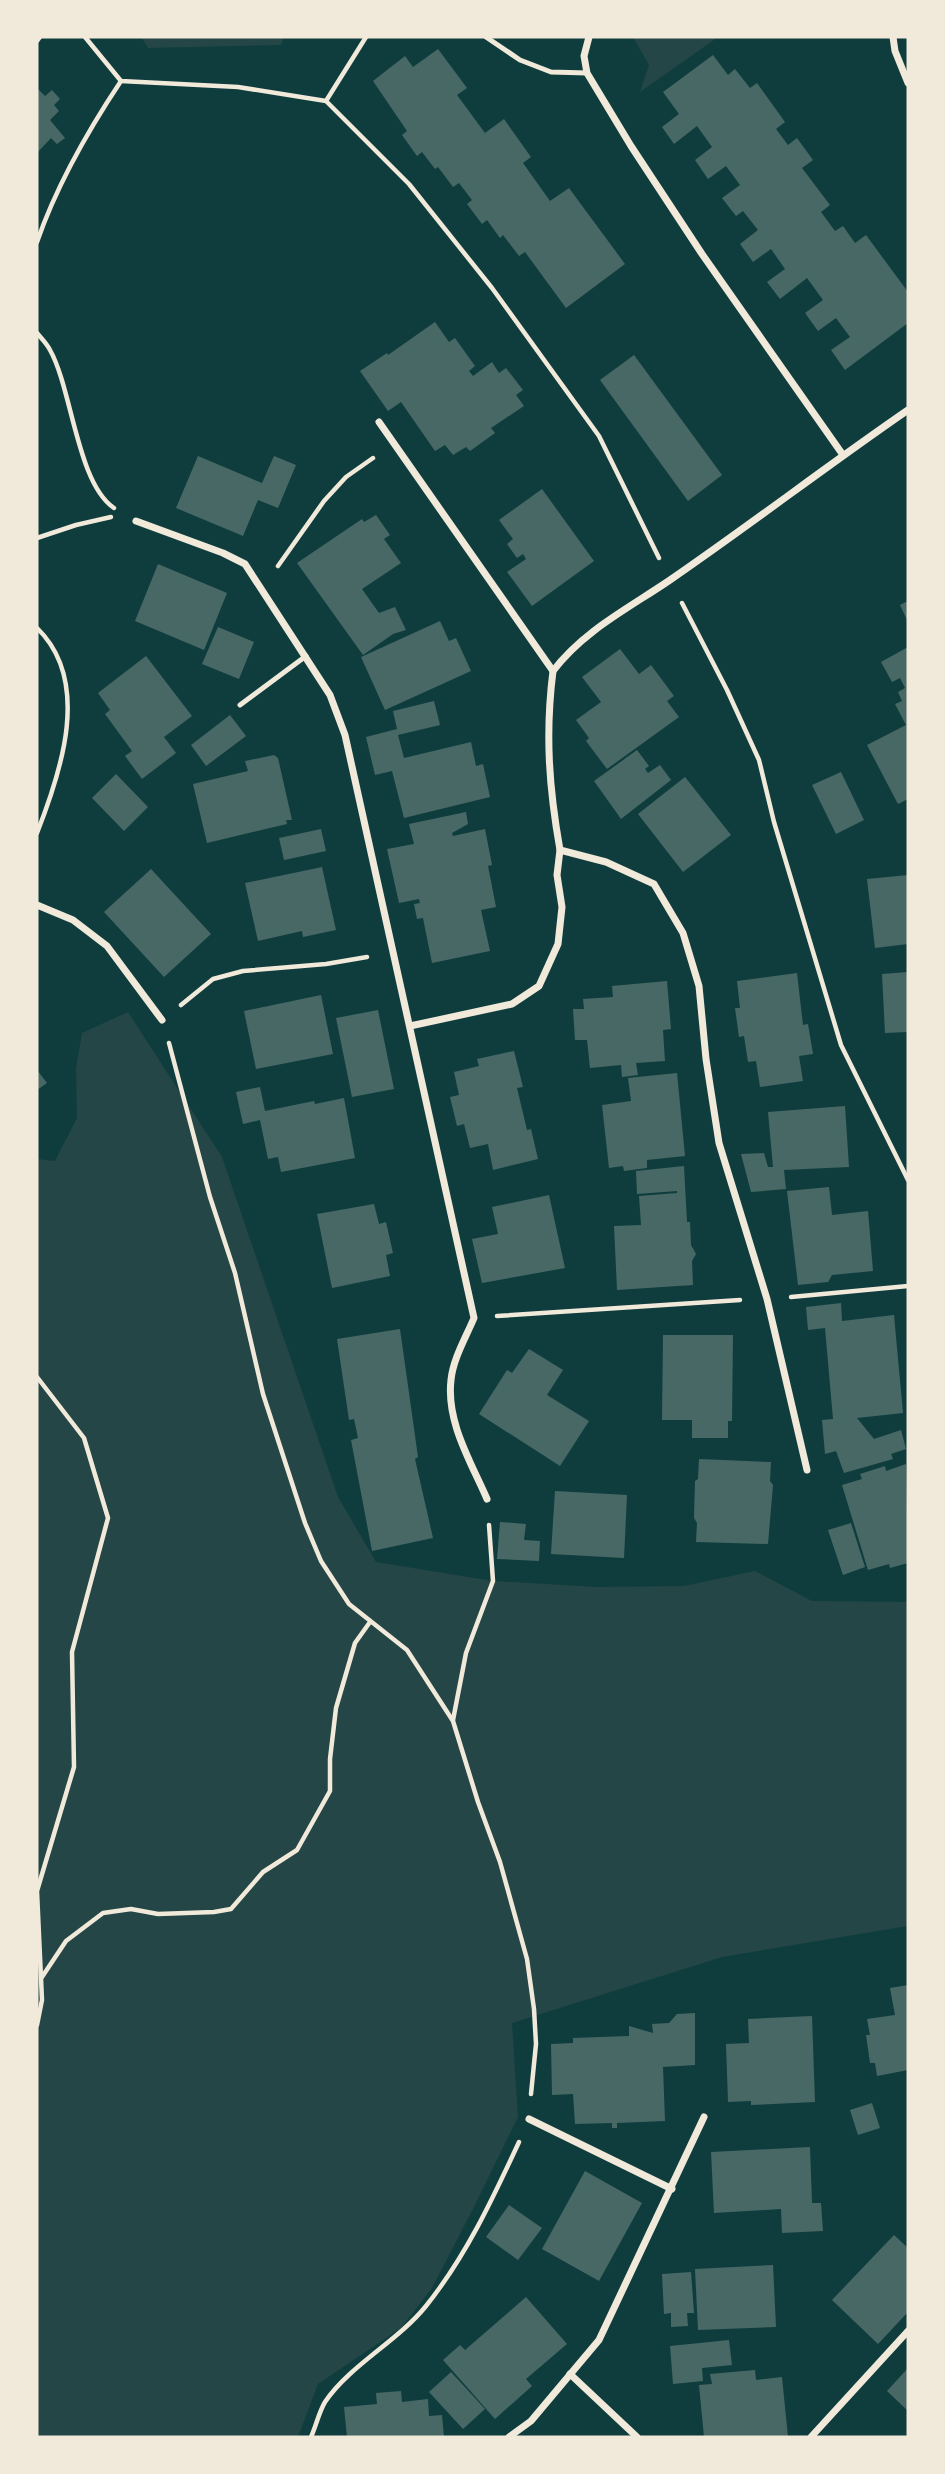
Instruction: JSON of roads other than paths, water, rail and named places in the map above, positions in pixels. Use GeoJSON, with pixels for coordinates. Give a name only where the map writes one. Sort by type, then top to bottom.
{"type":"FeatureCollection","features":[{"type":"Feature","properties":{"kind":"street"},"geometry":{"type":"LineString","coordinates":[[589,37],[584,56],[587,73],[631,146],[702,254],[843,455]]}},
{"type":"Feature","properties":{"kind":"street"},"geometry":{"type":"LineString","coordinates":[[893,37],[895,51],[908,83]]}},
{"type":"Feature","properties":{"kind":"street"},"geometry":{"type":"LineString","coordinates":[[410,1026],[512,1003],[539,986],[558,944],[562,907],[557,875],[559,850],[547,755],[548,710],[553,671],[567,652],[594,630],[670,580],[908,410]]}},
{"type":"Feature","properties":{"kind":"street"},"geometry":{"type":"LineString","coordinates":[[379,422],[553,671]]}},
{"type":"Feature","properties":{"kind":"street"},"geometry":{"type":"LineString","coordinates":[[136,521],[244,564],[330,695],[345,735],[360,793],[424,1101],[474,1318],[451,1377],[451,1409],[487,1499]]}},
{"type":"Feature","properties":{"kind":"street"},"geometry":{"type":"LineString","coordinates":[[559,850],[606,862],[654,884],[683,933],[699,986],[706,1059],[719,1143],[767,1299],[807,1470]]}},
{"type":"Feature","properties":{"kind":"street"},"geometry":{"type":"LineString","coordinates":[[37,905],[73,920],[107,946],[162,1020]]}},
{"type":"Feature","properties":{"kind":"street"},"geometry":{"type":"LineString","coordinates":[[509,2437],[531,2421],[599,2340],[705,2117]]}},
{"type":"Feature","properties":{"kind":"street"},"geometry":{"type":"LineString","coordinates":[[529,2119],[672,2189]]}},
{"type":"Feature","properties":{"kind":"street"},"geometry":{"type":"LineString","coordinates":[[811,2437],[908,2331]]}},
{"type":"Feature","properties":{"kind":"street"},"geometry":{"type":"LineString","coordinates":[[570,2374],[637,2437]]}},
{"type":"Feature","properties":{"kind":"lane"},"geometry":{"type":"LineString","coordinates":[[486,37],[520,60],[551,72],[587,73]]}},
{"type":"Feature","properties":{"kind":"lane"},"geometry":{"type":"LineString","coordinates":[[240,705],[306,656]]}}]}
